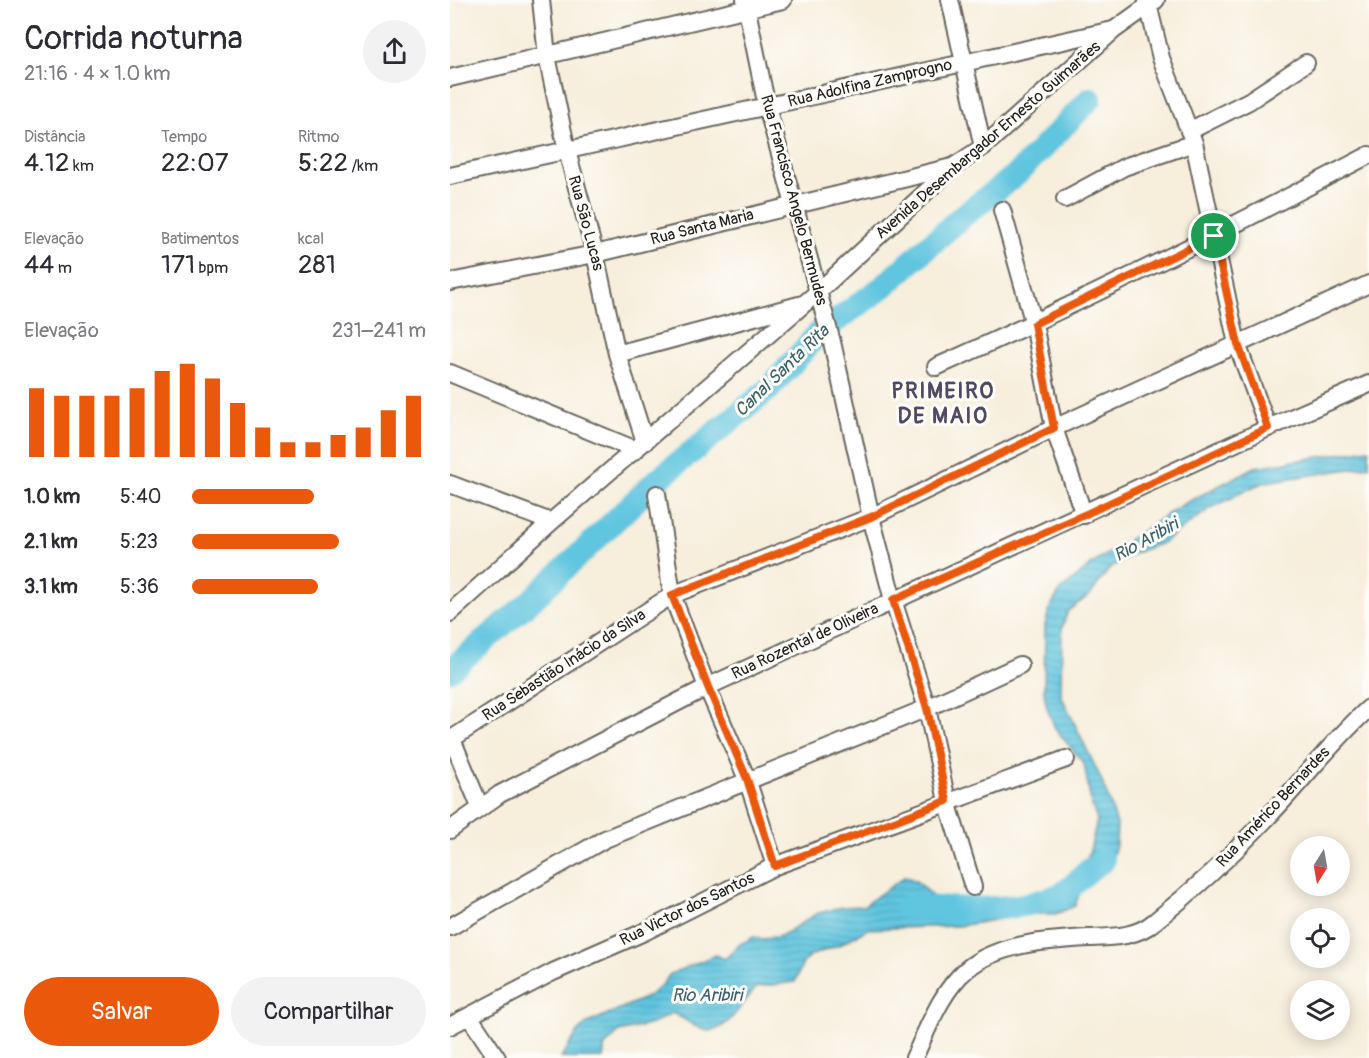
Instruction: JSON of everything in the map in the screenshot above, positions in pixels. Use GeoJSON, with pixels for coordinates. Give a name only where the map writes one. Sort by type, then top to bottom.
{"type":"FeatureCollection","features":[{"type":"Feature","properties":{"kind":"street","name":"Rua São Lucas"},"geometry":{"type":"LineString","coordinates":[[541,0],[547,56],[567,151],[595,254],[640,446]]}},
{"type":"Feature","properties":{"kind":"street"},"geometry":{"type":"LineString","coordinates":[[450,78],[547,56],[746,4],[783,0]]}},
{"type":"Feature","properties":{"kind":"street"},"geometry":{"type":"LineString","coordinates":[[950,0],[983,147]]}},
{"type":"Feature","properties":{"kind":"street"},"geometry":{"type":"LineString","coordinates":[[1151,2],[1161,58],[1192,137],[1238,344],[1268,428]]}},
{"type":"Feature","properties":{"kind":"street","name":"Avenida Desembargador Ernesto Guimarães"},"geometry":{"type":"LineString","coordinates":[[450,614],[551,522],[819,291],[953,166],[983,147],[1114,30],[1151,2]]}},
{"type":"Feature","properties":{"kind":"street","name":"Rua Francisco Angelo Bermudes"},"geometry":{"type":"LineString","coordinates":[[746,4],[767,108],[819,291],[871,517],[893,600],[927,708],[947,801],[973,887]]}},
{"type":"Feature","properties":{"kind":"street","name":"Rua Adolfina Zamprogno"},"geometry":{"type":"LineString","coordinates":[[450,176],[767,108],[963,61],[1114,30]]}},
{"type":"Feature","properties":{"kind":"street"},"geometry":{"type":"LineString","coordinates":[[1065,199],[1124,167],[1192,137],[1306,63]]}},
{"type":"Feature","properties":{"kind":"street"},"geometry":{"type":"LineString","coordinates":[[936,367],[1034,324],[1214,236],[1369,155]]}},
{"type":"Feature","properties":{"kind":"street","name":"Rua Santa Maria"},"geometry":{"type":"LineString","coordinates":[[450,282],[595,254],[953,166]]}},
{"type":"Feature","properties":{"kind":"street"},"geometry":{"type":"LineString","coordinates":[[1002,210],[1034,324],[1054,428],[1084,515]]}},
{"type":"Feature","properties":{"kind":"street","name":"Rua Sebastião Inácio da Silva"},"geometry":{"type":"LineString","coordinates":[[451,739],[672,595],[871,517],[1054,428],[1369,284]]}},
{"type":"Feature","properties":{"kind":"street"},"geometry":{"type":"LineString","coordinates":[[617,354],[804,304]]}},
{"type":"Feature","properties":{"kind":"street"},"geometry":{"type":"LineString","coordinates":[[450,373],[640,446]]}},
{"type":"Feature","properties":{"kind":"street","name":"Rua Rozental de Oliveira"},"geometry":{"type":"LineString","coordinates":[[450,830],[480,807],[708,687],[1268,428],[1369,384]]}},
{"type":"Feature","properties":{"kind":"street"},"geometry":{"type":"LineString","coordinates":[[450,484],[551,522]]}},
{"type":"Feature","properties":{"kind":"street"},"geometry":{"type":"LineString","coordinates":[[657,494],[672,595],[747,779],[775,866]]}},
{"type":"Feature","properties":{"kind":"street"},"geometry":{"type":"LineString","coordinates":[[450,927],[605,838],[927,708],[1020,665]]}},
{"type":"Feature","properties":{"kind":"street","name":"Rua Américo Bernardes"},"geometry":{"type":"LineString","coordinates":[[914,1058],[937,1009],[950,988],[968,969],[1001,951],[1066,939],[1128,936],[1152,924],[1265,820],[1345,729],[1369,708]]}},
{"type":"Feature","properties":{"kind":"street"},"geometry":{"type":"LineString","coordinates":[[451,739],[480,807]]}},
{"type":"Feature","properties":{"kind":"street","name":"Rua Victor dos Santos"},"geometry":{"type":"LineString","coordinates":[[450,1026],[775,866],[1066,759]]}},
{"type":"Feature","properties":{"kind":"street"},"geometry":{"type":"LineString","coordinates":[[469,1016],[497,1058]]}},
{"type":"Feature","properties":{"kind":"water","name":"Rio Aribiri"},"geometry":{"type":"Polygon","coordinates":[[[1369,449],[1369,466],[1266,482],[1211,508],[1164,542],[1135,553],[1109,569],[1091,594],[1068,611],[1062,628],[1061,695],[1103,783],[1117,824],[1116,846],[1111,860],[1095,872],[1082,887],[1075,906],[1056,914],[1031,914],[959,926],[868,929],[839,945],[810,956],[803,963],[795,982],[757,987],[732,1017],[718,1029],[710,1031],[701,1029],[672,1013],[652,1024],[619,1032],[604,1047],[604,1058],[561,1058],[579,1030],[590,1022],[649,996],[662,985],[670,974],[715,955],[725,959],[740,944],[754,937],[763,939],[781,936],[816,914],[841,907],[863,906],[904,877],[925,888],[938,909],[948,913],[998,907],[1017,908],[1059,900],[1068,895],[1076,884],[1090,850],[1097,820],[1091,803],[1084,764],[1055,728],[1044,693],[1045,625],[1050,607],[1060,591],[1092,564],[1180,506],[1255,467],[1369,449]]]}},
{"type":"Feature","properties":{"kind":"waterway","name":"Canal Santa Rita"},"geometry":{"type":"LineString","coordinates":[[450,670],[533,599],[655,482],[769,389],[819,333],[883,287],[959,219],[1016,175],[1090,99]]}},
{"type":"Feature","properties":{"kind":"waterway","name":"Rio Aribiri"},"geometry":{"type":"LineString","coordinates":[[906,907],[1003,908],[1041,901],[1064,892],[1103,861]]}},
{"type":"Feature","properties":{"kind":"district","name":"PRIMEIRO DE MAIO"},"geometry":{"type":"Point","coordinates":[943,404]}},
{"type":"Feature","properties":{"kind":"route"},"geometry":{"type":"LineString","coordinates":[[1214,236],[1238,344],[1268,428],[1084,515],[893,600],[927,708],[947,801],[775,866],[747,779],[672,595],[871,517],[1054,428],[1034,324],[1214,236]]}}]}
